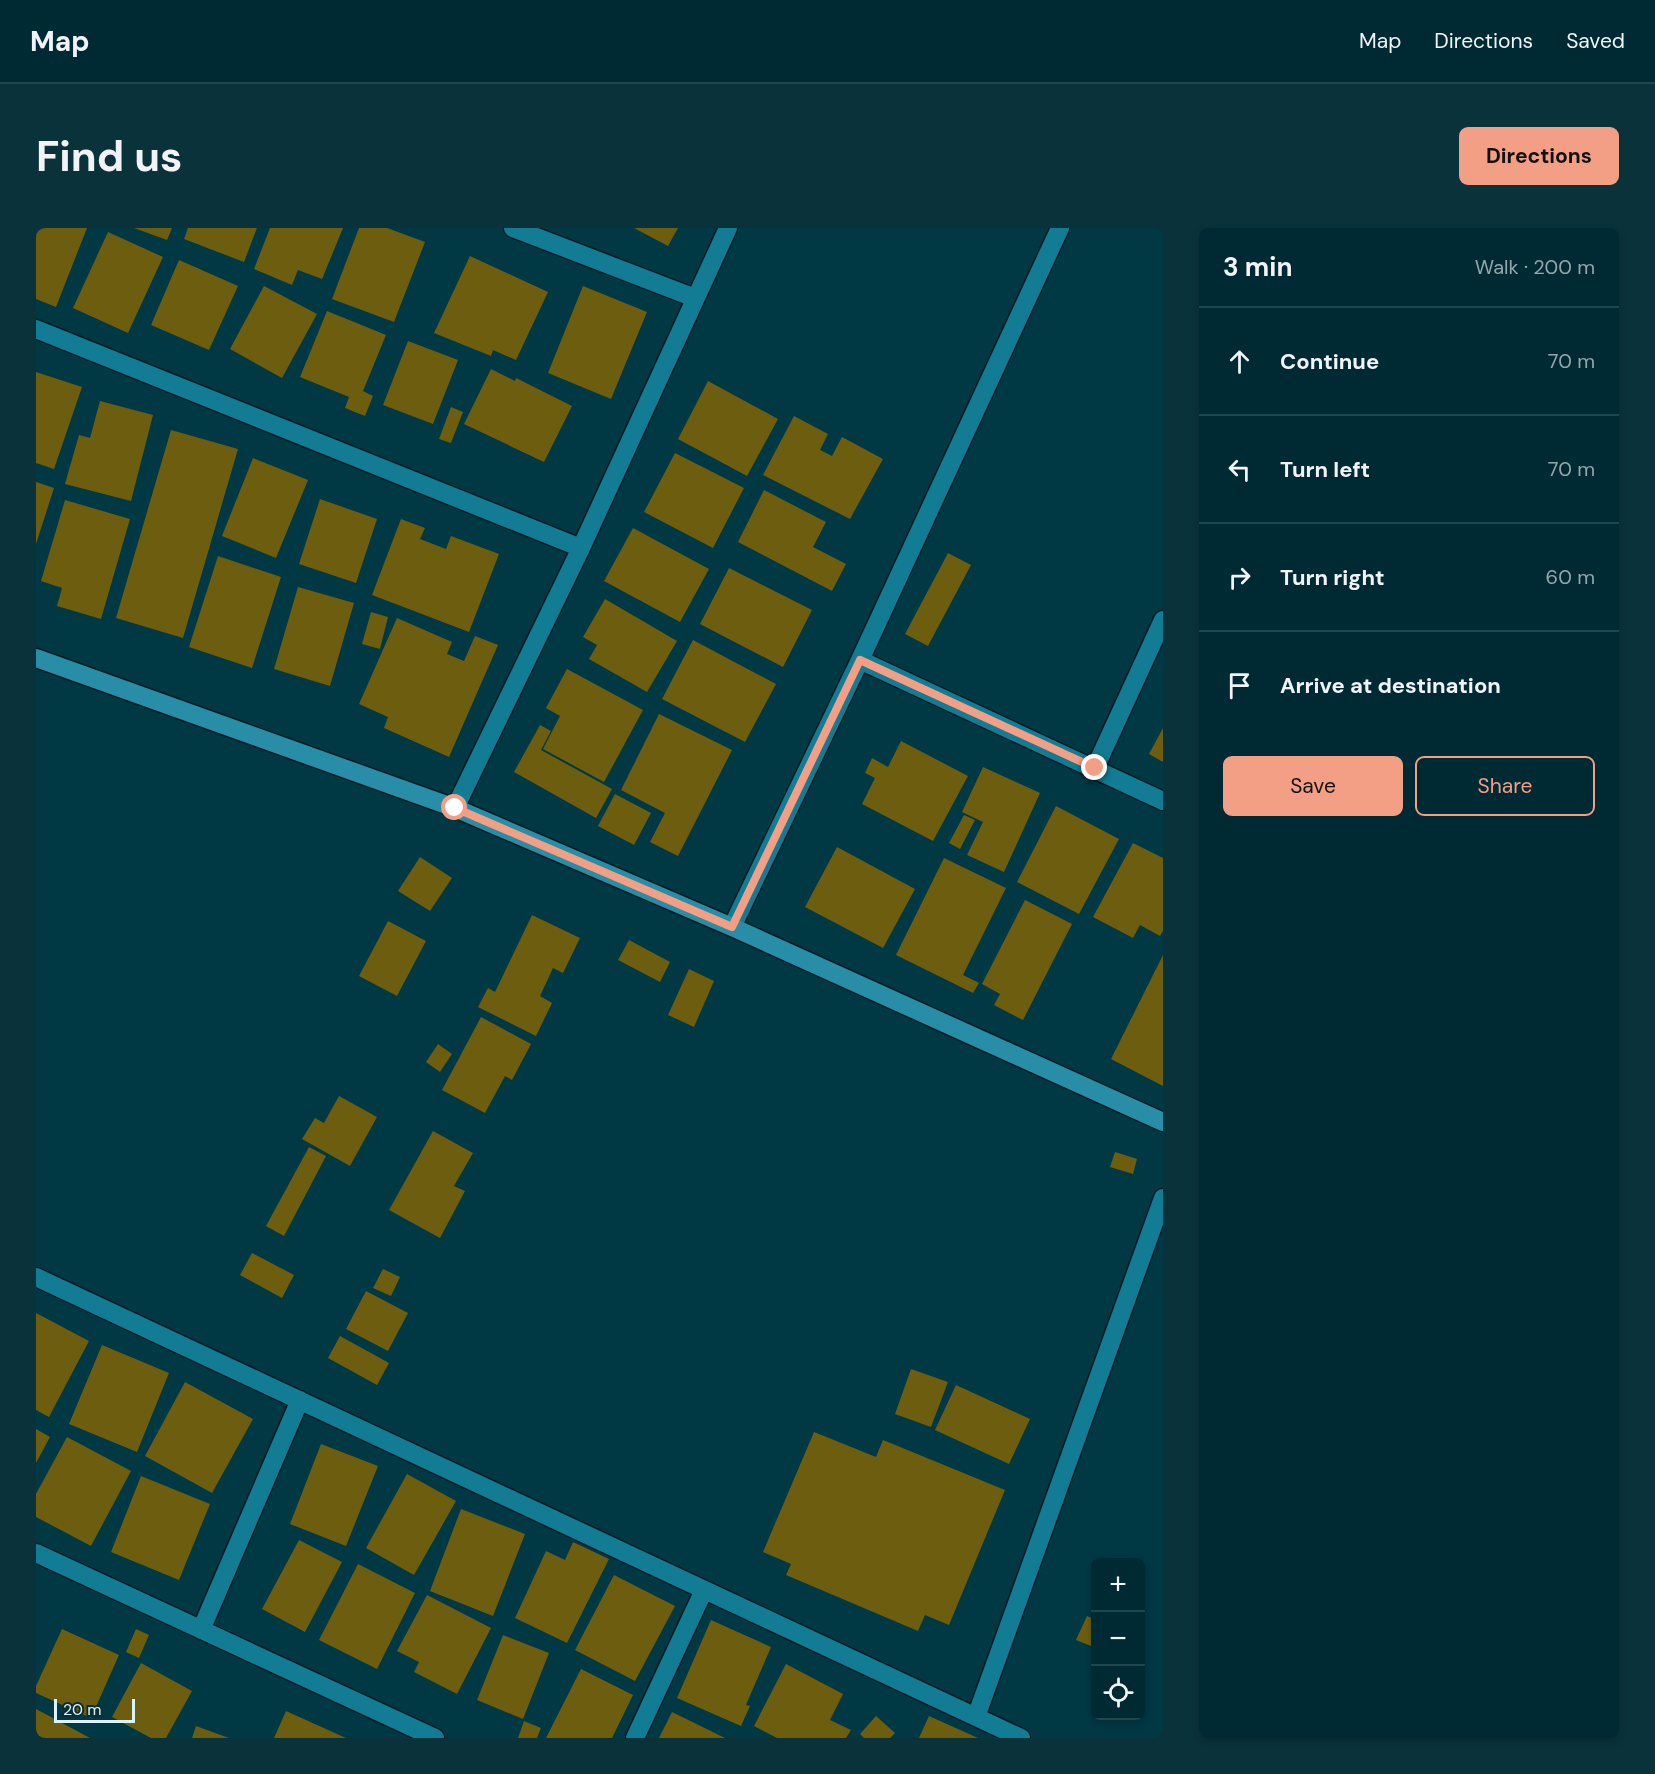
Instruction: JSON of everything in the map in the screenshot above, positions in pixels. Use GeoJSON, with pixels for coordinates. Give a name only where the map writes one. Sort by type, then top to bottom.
{"type":"FeatureCollection","features":[{"type":"Feature","properties":{"kind":"street"},"geometry":{"type":"LineString","coordinates":[[513,228],[694,298]]}},
{"type":"Feature","properties":{"kind":"street"},"geometry":{"type":"LineString","coordinates":[[455,808],[581,548],[728,228]]}},
{"type":"Feature","properties":{"kind":"street"},"geometry":{"type":"LineString","coordinates":[[732,927],[860,660],[1060,228]]}},
{"type":"Feature","properties":{"kind":"street"},"geometry":{"type":"LineString","coordinates":[[36,329],[581,548]]}},
{"type":"Feature","properties":{"kind":"street"},"geometry":{"type":"LineString","coordinates":[[1095,768],[1163,620]]}},
{"type":"Feature","properties":{"kind":"street"},"geometry":{"type":"LineString","coordinates":[[36,658],[455,808],[732,927],[1163,1122]]}},
{"type":"Feature","properties":{"kind":"street"},"geometry":{"type":"LineString","coordinates":[[860,660],[1163,801]]}},
{"type":"Feature","properties":{"kind":"street"},"geometry":{"type":"LineString","coordinates":[[976,1717],[1163,1198]]}},
{"type":"Feature","properties":{"kind":"street"},"geometry":{"type":"LineString","coordinates":[[36,1277],[1021,1738]]}},
{"type":"Feature","properties":{"kind":"street"},"geometry":{"type":"LineString","coordinates":[[201,1630],[300,1400]]}},
{"type":"Feature","properties":{"kind":"street"},"geometry":{"type":"LineString","coordinates":[[36,1553],[435,1738]]}},
{"type":"Feature","properties":{"kind":"street"},"geometry":{"type":"LineString","coordinates":[[635,1738],[704,1590]]}},
{"type":"Feature","properties":{"kind":"building"},"geometry":{"type":"Polygon","coordinates":[[[36,228],[87,228],[56,307],[36,299],[36,228]]]}},
{"type":"Feature","properties":{"kind":"building"},"geometry":{"type":"Polygon","coordinates":[[[134,228],[172,228],[167,240],[134,228]]]}},
{"type":"Feature","properties":{"kind":"building"},"geometry":{"type":"Polygon","coordinates":[[[188,228],[257,228],[244,262],[184,239],[188,228]]]}},
{"type":"Feature","properties":{"kind":"building"},"geometry":{"type":"Polygon","coordinates":[[[270,228],[343,228],[322,279],[298,270],[292,285],[254,269],[270,228]]]}},
{"type":"Feature","properties":{"kind":"building"},"geometry":{"type":"Polygon","coordinates":[[[359,228],[387,228],[425,242],[394,322],[332,299],[359,228]]]}},
{"type":"Feature","properties":{"kind":"building"},"geometry":{"type":"Polygon","coordinates":[[[634,228],[678,228],[668,246],[634,228]]]}},
{"type":"Feature","properties":{"kind":"building"},"geometry":{"type":"Polygon","coordinates":[[[108,232],[163,257],[128,333],[73,308],[108,232]]]}},
{"type":"Feature","properties":{"kind":"building"},"geometry":{"type":"Polygon","coordinates":[[[470,256],[548,292],[516,360],[493,350],[491,356],[434,333],[470,256]]]}},
{"type":"Feature","properties":{"kind":"building"},"geometry":{"type":"Polygon","coordinates":[[[179,260],[238,286],[209,350],[151,325],[179,260]]]}},
{"type":"Feature","properties":{"kind":"building"},"geometry":{"type":"Polygon","coordinates":[[[264,286],[317,314],[282,378],[230,349],[264,286]]]}},
{"type":"Feature","properties":{"kind":"building"},"geometry":{"type":"Polygon","coordinates":[[[583,286],[647,312],[611,399],[548,373],[583,286]]]}},
{"type":"Feature","properties":{"kind":"building"},"geometry":{"type":"Polygon","coordinates":[[[327,311],[386,335],[363,391],[373,396],[365,416],[345,408],[349,397],[300,377],[327,311]]]}},
{"type":"Feature","properties":{"kind":"building"},"geometry":{"type":"Polygon","coordinates":[[[408,341],[458,360],[433,424],[383,405],[408,341]]]}},
{"type":"Feature","properties":{"kind":"building"},"geometry":{"type":"Polygon","coordinates":[[[491,369],[515,381],[516,378],[572,406],[544,462],[464,424],[491,369]]]}},
{"type":"Feature","properties":{"kind":"building"},"geometry":{"type":"Polygon","coordinates":[[[36,372],[82,387],[54,469],[36,463],[36,372]]]}},
{"type":"Feature","properties":{"kind":"building"},"geometry":{"type":"Polygon","coordinates":[[[708,381],[778,419],[747,476],[678,439],[708,381]]]}},
{"type":"Feature","properties":{"kind":"building"},"geometry":{"type":"Polygon","coordinates":[[[100,401],[153,415],[131,501],[65,484],[79,435],[90,438],[100,401]]]}},
{"type":"Feature","properties":{"kind":"building"},"geometry":{"type":"Polygon","coordinates":[[[451,407],[463,412],[451,443],[439,439],[451,407]]]}},
{"type":"Feature","properties":{"kind":"building"},"geometry":{"type":"Polygon","coordinates":[[[794,416],[828,434],[820,450],[832,456],[842,437],[883,459],[850,519],[763,475],[794,416]]]}},
{"type":"Feature","properties":{"kind":"building"},"geometry":{"type":"Polygon","coordinates":[[[171,430],[238,449],[183,638],[116,618],[171,430]]]}},
{"type":"Feature","properties":{"kind":"building"},"geometry":{"type":"Polygon","coordinates":[[[675,453],[744,488],[713,548],[644,512],[675,453]]]}},
{"type":"Feature","properties":{"kind":"building"},"geometry":{"type":"Polygon","coordinates":[[[253,458],[308,480],[276,558],[222,536],[253,458]]]}},
{"type":"Feature","properties":{"kind":"building"},"geometry":{"type":"Polygon","coordinates":[[[36,482],[54,488],[36,544],[36,482]]]}},
{"type":"Feature","properties":{"kind":"building"},"geometry":{"type":"Polygon","coordinates":[[[764,490],[826,522],[813,547],[846,564],[832,591],[738,542],[764,490]]]}},
{"type":"Feature","properties":{"kind":"building"},"geometry":{"type":"Polygon","coordinates":[[[320,499],[377,519],[356,583],[299,564],[320,499]]]}},
{"type":"Feature","properties":{"kind":"building"},"geometry":{"type":"Polygon","coordinates":[[[65,500],[130,519],[101,619],[57,606],[62,588],[41,581],[65,500]]]}},
{"type":"Feature","properties":{"kind":"building"},"geometry":{"type":"Polygon","coordinates":[[[401,519],[425,528],[420,539],[446,549],[451,536],[499,554],[469,632],[372,595],[401,519]]]}},
{"type":"Feature","properties":{"kind":"building"},"geometry":{"type":"Polygon","coordinates":[[[633,528],[709,569],[680,622],[604,581],[633,528]]]}},
{"type":"Feature","properties":{"kind":"building"},"geometry":{"type":"Polygon","coordinates":[[[948,553],[971,565],[928,646],[905,634],[948,553]]]}},
{"type":"Feature","properties":{"kind":"building"},"geometry":{"type":"Polygon","coordinates":[[[218,556],[281,577],[252,668],[189,647],[218,556]]]}},
{"type":"Feature","properties":{"kind":"building"},"geometry":{"type":"Polygon","coordinates":[[[729,568],[812,610],[783,667],[700,624],[729,568]]]}},
{"type":"Feature","properties":{"kind":"building"},"geometry":{"type":"Polygon","coordinates":[[[298,587],[354,603],[330,686],[274,669],[298,587]]]}},
{"type":"Feature","properties":{"kind":"building"},"geometry":{"type":"Polygon","coordinates":[[[605,599],[677,641],[647,692],[589,659],[597,645],[583,637],[605,599]]]}},
{"type":"Feature","properties":{"kind":"building"},"geometry":{"type":"Polygon","coordinates":[[[371,612],[388,617],[380,649],[362,644],[371,612]]]}},
{"type":"Feature","properties":{"kind":"building"},"geometry":{"type":"Polygon","coordinates":[[[397,618],[452,642],[447,654],[464,661],[475,636],[498,645],[449,757],[384,728],[388,717],[359,704],[397,618]]]}},
{"type":"Feature","properties":{"kind":"building"},"geometry":{"type":"Polygon","coordinates":[[[693,640],[776,684],[745,742],[662,699],[693,640]]]}},
{"type":"Feature","properties":{"kind":"building"},"geometry":{"type":"Polygon","coordinates":[[[567,669],[643,710],[604,782],[543,749],[560,716],[546,708],[567,669]]]}},
{"type":"Feature","properties":{"kind":"building"},"geometry":{"type":"Polygon","coordinates":[[[659,714],[732,750],[678,856],[650,842],[665,813],[621,790],[659,714]]]}},
{"type":"Feature","properties":{"kind":"building"},"geometry":{"type":"Polygon","coordinates":[[[540,725],[551,731],[541,750],[612,789],[596,818],[514,772],[540,725]]]}},
{"type":"Feature","properties":{"kind":"building"},"geometry":{"type":"Polygon","coordinates":[[[1163,728],[1163,762],[1149,754],[1163,728]]]}},
{"type":"Feature","properties":{"kind":"building"},"geometry":{"type":"Polygon","coordinates":[[[901,741],[968,776],[933,841],[862,804],[875,778],[865,773],[872,758],[888,767],[901,741]]]}},
{"type":"Feature","properties":{"kind":"building"},"geometry":{"type":"Polygon","coordinates":[[[983,767],[1040,793],[1004,872],[967,855],[983,822],[962,812],[983,767]]]}},
{"type":"Feature","properties":{"kind":"building"},"geometry":{"type":"Polygon","coordinates":[[[615,794],[651,813],[634,845],[598,826],[615,794]]]}},
{"type":"Feature","properties":{"kind":"building"},"geometry":{"type":"Polygon","coordinates":[[[1056,806],[1119,839],[1079,914],[1017,882],[1056,806]]]}},
{"type":"Feature","properties":{"kind":"building"},"geometry":{"type":"Polygon","coordinates":[[[964,815],[975,820],[960,849],[949,843],[964,815]]]}},
{"type":"Feature","properties":{"kind":"building"},"geometry":{"type":"Polygon","coordinates":[[[1133,843],[1163,858],[1163,931],[1160,936],[1140,925],[1133,938],[1093,917],[1133,843]]]}},
{"type":"Feature","properties":{"kind":"building"},"geometry":{"type":"Polygon","coordinates":[[[837,847],[915,889],[883,948],[805,907],[837,847]]]}},
{"type":"Feature","properties":{"kind":"building"},"geometry":{"type":"Polygon","coordinates":[[[420,857],[452,878],[430,911],[398,891],[420,857]]]}},
{"type":"Feature","properties":{"kind":"building"},"geometry":{"type":"Polygon","coordinates":[[[944,858],[1006,888],[963,975],[979,983],[973,993],[896,955],[944,858]]]}},
{"type":"Feature","properties":{"kind":"building"},"geometry":{"type":"Polygon","coordinates":[[[1025,900],[1072,924],[1023,1020],[994,1005],[1000,994],[982,984],[1025,900]]]}},
{"type":"Feature","properties":{"kind":"building"},"geometry":{"type":"Polygon","coordinates":[[[532,915],[580,938],[563,973],[553,968],[540,996],[552,1003],[536,1036],[478,1007],[488,988],[495,992],[532,915]]]}},
{"type":"Feature","properties":{"kind":"building"},"geometry":{"type":"Polygon","coordinates":[[[388,921],[426,941],[397,996],[359,976],[388,921]]]}},
{"type":"Feature","properties":{"kind":"building"},"geometry":{"type":"Polygon","coordinates":[[[629,940],[670,962],[660,982],[618,960],[629,940]]]}},
{"type":"Feature","properties":{"kind":"building"},"geometry":{"type":"Polygon","coordinates":[[[1163,955],[1163,1086],[1111,1059],[1163,955]]]}},
{"type":"Feature","properties":{"kind":"building"},"geometry":{"type":"Polygon","coordinates":[[[689,969],[714,981],[694,1027],[668,1015],[689,969]]]}},
{"type":"Feature","properties":{"kind":"building"},"geometry":{"type":"Polygon","coordinates":[[[481,1017],[531,1044],[512,1080],[505,1076],[485,1113],[442,1090],[481,1017]]]}},
{"type":"Feature","properties":{"kind":"building"},"geometry":{"type":"Polygon","coordinates":[[[438,1044],[452,1054],[440,1072],[426,1062],[438,1044]]]}},
{"type":"Feature","properties":{"kind":"building"},"geometry":{"type":"Polygon","coordinates":[[[339,1096],[377,1117],[350,1166],[302,1139],[315,1118],[324,1123],[339,1096]]]}},
{"type":"Feature","properties":{"kind":"building"},"geometry":{"type":"Polygon","coordinates":[[[433,1131],[473,1153],[454,1186],[465,1191],[440,1238],[389,1210],[433,1131]]]}},
{"type":"Feature","properties":{"kind":"building"},"geometry":{"type":"Polygon","coordinates":[[[309,1147],[326,1156],[284,1236],[266,1226],[309,1147]]]}},
{"type":"Feature","properties":{"kind":"building"},"geometry":{"type":"Polygon","coordinates":[[[1115,1152],[1137,1159],[1133,1174],[1110,1167],[1115,1152]]]}},
{"type":"Feature","properties":{"kind":"building"},"geometry":{"type":"Polygon","coordinates":[[[252,1253],[294,1275],[282,1298],[240,1275],[252,1253]]]}},
{"type":"Feature","properties":{"kind":"building"},"geometry":{"type":"Polygon","coordinates":[[[383,1269],[400,1277],[391,1296],[373,1288],[383,1269]]]}},
{"type":"Feature","properties":{"kind":"building"},"geometry":{"type":"Polygon","coordinates":[[[366,1291],[408,1313],[388,1351],[346,1329],[366,1291]]]}},
{"type":"Feature","properties":{"kind":"building"},"geometry":{"type":"Polygon","coordinates":[[[36,1313],[89,1341],[49,1417],[36,1410],[36,1313]]]}},
{"type":"Feature","properties":{"kind":"building"},"geometry":{"type":"Polygon","coordinates":[[[340,1336],[389,1363],[377,1385],[328,1358],[340,1336]]]}},
{"type":"Feature","properties":{"kind":"building"},"geometry":{"type":"Polygon","coordinates":[[[102,1345],[169,1373],[137,1452],[69,1424],[102,1345]]]}},
{"type":"Feature","properties":{"kind":"building"},"geometry":{"type":"Polygon","coordinates":[[[911,1369],[948,1382],[931,1427],[895,1414],[911,1369]]]}},
{"type":"Feature","properties":{"kind":"building"},"geometry":{"type":"Polygon","coordinates":[[[185,1382],[253,1419],[212,1493],[145,1456],[185,1382]]]}},
{"type":"Feature","properties":{"kind":"building"},"geometry":{"type":"Polygon","coordinates":[[[956,1385],[1030,1419],[1009,1464],[935,1430],[956,1385]]]}},
{"type":"Feature","properties":{"kind":"building"},"geometry":{"type":"Polygon","coordinates":[[[36,1429],[50,1437],[36,1463],[36,1429]]]}},
{"type":"Feature","properties":{"kind":"building"},"geometry":{"type":"Polygon","coordinates":[[[814,1432],[876,1457],[883,1440],[1005,1490],[949,1625],[925,1615],[918,1631],[786,1575],[791,1564],[763,1552],[814,1432]]]}},
{"type":"Feature","properties":{"kind":"building"},"geometry":{"type":"Polygon","coordinates":[[[67,1437],[131,1471],[91,1546],[36,1517],[36,1494],[67,1437]]]}},
{"type":"Feature","properties":{"kind":"building"},"geometry":{"type":"Polygon","coordinates":[[[321,1444],[378,1466],[346,1546],[290,1524],[321,1444]]]}},
{"type":"Feature","properties":{"kind":"building"},"geometry":{"type":"Polygon","coordinates":[[[407,1474],[456,1501],[414,1575],[366,1548],[407,1474]]]}},
{"type":"Feature","properties":{"kind":"building"},"geometry":{"type":"Polygon","coordinates":[[[141,1476],[210,1504],[179,1580],[111,1552],[141,1476]]]}},
{"type":"Feature","properties":{"kind":"building"},"geometry":{"type":"Polygon","coordinates":[[[461,1509],[525,1534],[493,1616],[430,1591],[461,1509]]]}},
{"type":"Feature","properties":{"kind":"building"},"geometry":{"type":"Polygon","coordinates":[[[299,1540],[342,1562],[305,1632],[262,1609],[299,1540]]]}},
{"type":"Feature","properties":{"kind":"building"},"geometry":{"type":"Polygon","coordinates":[[[573,1542],[609,1559],[567,1643],[515,1618],[546,1551],[565,1560],[573,1542]]]}},
{"type":"Feature","properties":{"kind":"building"},"geometry":{"type":"Polygon","coordinates":[[[358,1564],[415,1593],[377,1669],[319,1640],[358,1564]]]}},
{"type":"Feature","properties":{"kind":"building"},"geometry":{"type":"Polygon","coordinates":[[[614,1575],[675,1606],[635,1681],[575,1650],[614,1575]]]}},
{"type":"Feature","properties":{"kind":"building"},"geometry":{"type":"Polygon","coordinates":[[[427,1595],[491,1628],[457,1694],[414,1672],[419,1662],[397,1651],[427,1595]]]}},
{"type":"Feature","properties":{"kind":"building"},"geometry":{"type":"Polygon","coordinates":[[[1087,1616],[1091,1618],[1091,1646],[1076,1640],[1087,1616]]]}},
{"type":"Feature","properties":{"kind":"building"},"geometry":{"type":"Polygon","coordinates":[[[711,1620],[771,1647],[746,1705],[750,1706],[741,1726],[677,1698],[711,1620]]]}},
{"type":"Feature","properties":{"kind":"building"},"geometry":{"type":"Polygon","coordinates":[[[62,1629],[119,1655],[91,1718],[36,1693],[36,1686],[62,1629]]]}},
{"type":"Feature","properties":{"kind":"building"},"geometry":{"type":"Polygon","coordinates":[[[136,1629],[149,1635],[139,1658],[126,1652],[136,1629]]]}},
{"type":"Feature","properties":{"kind":"building"},"geometry":{"type":"Polygon","coordinates":[[[503,1635],[549,1653],[523,1719],[477,1700],[503,1635]]]}},
{"type":"Feature","properties":{"kind":"building"},"geometry":{"type":"Polygon","coordinates":[[[141,1663],[192,1691],[166,1738],[151,1738],[112,1717],[141,1663]]]}},
{"type":"Feature","properties":{"kind":"building"},"geometry":{"type":"Polygon","coordinates":[[[786,1664],[843,1694],[830,1720],[851,1730],[846,1738],[777,1738],[754,1726],[786,1664]]]}},
{"type":"Feature","properties":{"kind":"building"},"geometry":{"type":"Polygon","coordinates":[[[581,1669],[633,1695],[612,1738],[546,1738],[581,1669]]]}},
{"type":"Feature","properties":{"kind":"building"},"geometry":{"type":"Polygon","coordinates":[[[36,1709],[90,1738],[36,1738],[36,1709]]]}},
{"type":"Feature","properties":{"kind":"building"},"geometry":{"type":"Polygon","coordinates":[[[286,1711],[346,1738],[274,1738],[286,1711]]]}},
{"type":"Feature","properties":{"kind":"building"},"geometry":{"type":"Polygon","coordinates":[[[672,1712],[725,1738],[659,1738],[672,1712]]]}},
{"type":"Feature","properties":{"kind":"building"},"geometry":{"type":"Polygon","coordinates":[[[876,1716],[895,1733],[890,1738],[864,1738],[860,1734],[876,1716]]]}},
{"type":"Feature","properties":{"kind":"building"},"geometry":{"type":"Polygon","coordinates":[[[929,1716],[978,1738],[919,1738],[929,1716]]]}},
{"type":"Feature","properties":{"kind":"building"},"geometry":{"type":"Polygon","coordinates":[[[524,1721],[541,1728],[537,1738],[518,1738],[524,1721]]]}},
{"type":"Feature","properties":{"kind":"building"},"geometry":{"type":"Polygon","coordinates":[[[196,1726],[229,1738],[192,1738],[196,1726]]]}},
{"type":"Feature","properties":{"kind":"route"},"geometry":{"type":"LineString","coordinates":[[455,808],[732,927],[860,660],[1095,768]]}}]}
